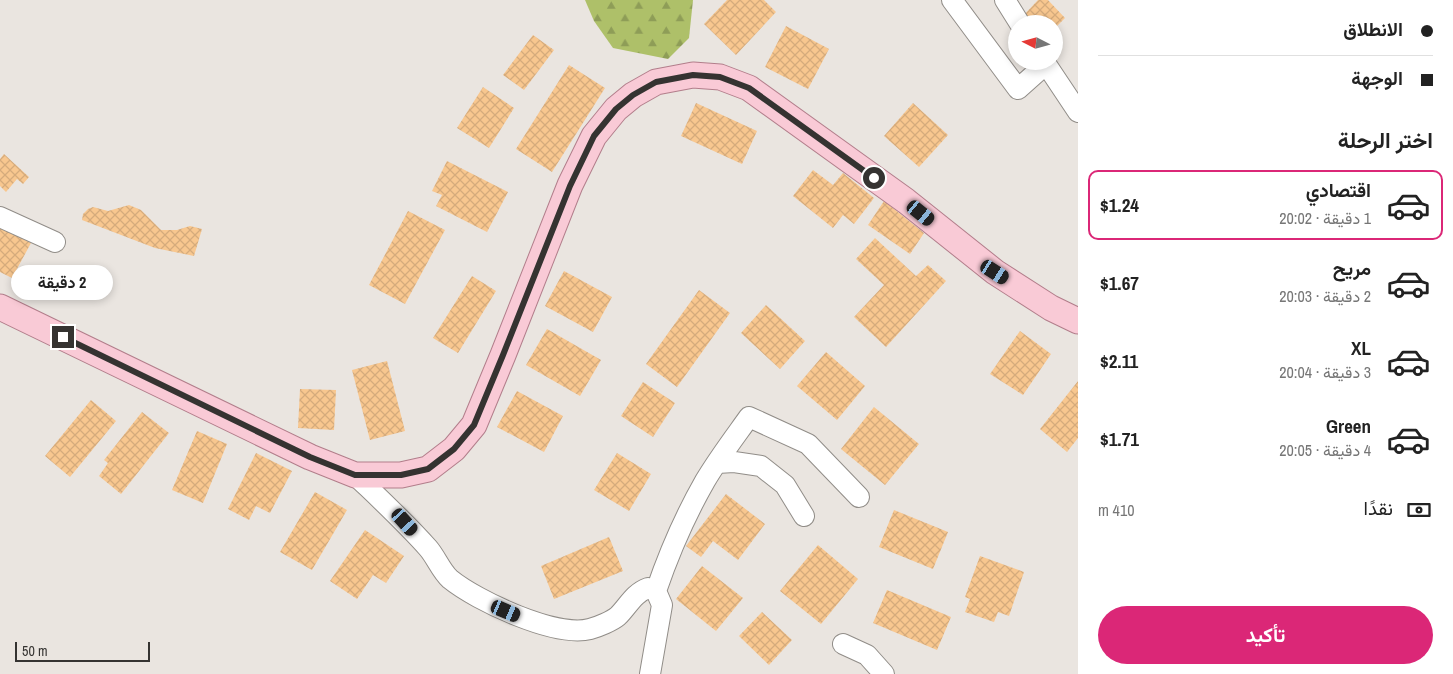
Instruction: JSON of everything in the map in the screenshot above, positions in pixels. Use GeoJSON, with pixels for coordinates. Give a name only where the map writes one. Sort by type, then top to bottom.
{"type":"FeatureCollection","features":[{"type":"Feature","properties":{"kind":"main road"},"geometry":{"type":"LineString","coordinates":[[0,307],[310,457],[355,475],[401,475],[428,469],[454,449],[474,425],[570,186],[594,136],[616,109],[633,95],[656,82],[693,75],[720,77],[749,88],[906,201],[995,272],[1051,308],[1078,322]]}},
{"type":"Feature","properties":{"kind":"street"},"geometry":{"type":"LineString","coordinates":[[952,0],[1018,89],[1038,70]]}},
{"type":"Feature","properties":{"kind":"street"},"geometry":{"type":"LineString","coordinates":[[1005,0],[1014,15]]}},
{"type":"Feature","properties":{"kind":"street"},"geometry":{"type":"LineString","coordinates":[[1050,70],[1078,109]]}},
{"type":"Feature","properties":{"kind":"street"},"geometry":{"type":"LineString","coordinates":[[0,217],[55,242]]}},
{"type":"Feature","properties":{"kind":"street"},"geometry":{"type":"LineString","coordinates":[[656,591],[682,524],[706,480],[749,417],[808,444],[859,497]]}},
{"type":"Feature","properties":{"kind":"street"},"geometry":{"type":"LineString","coordinates":[[717,463],[734,462],[761,466],[785,485],[804,516]]}},
{"type":"Feature","properties":{"kind":"street"},"geometry":{"type":"LineString","coordinates":[[355,475],[411,530],[430,551],[448,577],[465,590],[490,604],[523,618],[566,629],[590,629],[617,617],[640,591],[648,588],[656,591],[662,604],[650,674]]}},
{"type":"Feature","properties":{"kind":"street"},"geometry":{"type":"LineString","coordinates":[[843,644],[867,655],[884,674]]}},
{"type":"Feature","properties":{"kind":"green space"},"geometry":{"type":"Polygon","coordinates":[[[585,0],[693,0],[689,38],[668,59],[613,48],[594,21],[585,0]]]}},
{"type":"Feature","properties":{"kind":"building"},"geometry":{"type":"Polygon","coordinates":[[[727,0],[764,0],[776,12],[736,55],[704,24],[727,0]]]}},
{"type":"Feature","properties":{"kind":"building"},"geometry":{"type":"Polygon","coordinates":[[[1038,0],[1048,0],[1062,15],[1062,15],[1024,15],[1038,0]]]}},
{"type":"Feature","properties":{"kind":"building"},"geometry":{"type":"Polygon","coordinates":[[[786,26],[829,49],[808,89],[765,67],[786,26]]]}},
{"type":"Feature","properties":{"kind":"building"},"geometry":{"type":"Polygon","coordinates":[[[533,35],[554,50],[524,90],[503,75],[533,35]]]}},
{"type":"Feature","properties":{"kind":"building"},"geometry":{"type":"Polygon","coordinates":[[[569,65],[605,88],[552,172],[516,149],[569,65]]]}},
{"type":"Feature","properties":{"kind":"building"},"geometry":{"type":"Polygon","coordinates":[[[483,87],[514,108],[489,148],[457,128],[483,87]]]}},
{"type":"Feature","properties":{"kind":"building"},"geometry":{"type":"Polygon","coordinates":[[[696,103],[757,131],[742,164],[681,136],[696,103]]]}},
{"type":"Feature","properties":{"kind":"building"},"geometry":{"type":"Polygon","coordinates":[[[913,103],[948,135],[919,167],[884,136],[913,103]]]}},
{"type":"Feature","properties":{"kind":"building"},"geometry":{"type":"Polygon","coordinates":[[[4,154],[29,177],[23,184],[17,179],[6,192],[0,186],[0,159],[4,154]]]}},
{"type":"Feature","properties":{"kind":"building"},"geometry":{"type":"Polygon","coordinates":[[[447,161],[508,192],[487,232],[436,206],[442,195],[432,191],[447,161]]]}},
{"type":"Feature","properties":{"kind":"building"},"geometry":{"type":"Polygon","coordinates":[[[813,170],[833,185],[843,173],[874,198],[854,224],[843,215],[833,228],[793,196],[813,170]]]}},
{"type":"Feature","properties":{"kind":"building"},"geometry":{"type":"Polygon","coordinates":[[[884,201],[924,233],[910,254],[868,225],[884,201]]]}},
{"type":"Feature","properties":{"kind":"building"},"geometry":{"type":"Polygon","coordinates":[[[129,205],[141,210],[161,230],[177,230],[190,226],[202,229],[194,256],[155,248],[82,220],[83,214],[93,207],[108,211],[129,205]]]}},
{"type":"Feature","properties":{"kind":"building"},"geometry":{"type":"Polygon","coordinates":[[[408,211],[445,230],[405,304],[369,285],[408,211]]]}},
{"type":"Feature","properties":{"kind":"building"},"geometry":{"type":"Polygon","coordinates":[[[0,227],[31,243],[12,278],[0,272],[0,227]]]}},
{"type":"Feature","properties":{"kind":"building"},"geometry":{"type":"Polygon","coordinates":[[[875,238],[916,276],[928,265],[946,281],[886,347],[854,317],[884,285],[856,259],[875,238]]]}},
{"type":"Feature","properties":{"kind":"building"},"geometry":{"type":"Polygon","coordinates":[[[564,271],[612,297],[593,332],[545,306],[564,271]]]}},
{"type":"Feature","properties":{"kind":"building"},"geometry":{"type":"Polygon","coordinates":[[[472,276],[496,291],[458,353],[433,338],[472,276]]]}},
{"type":"Feature","properties":{"kind":"building"},"geometry":{"type":"Polygon","coordinates":[[[699,290],[730,313],[677,387],[646,364],[699,290]]]}},
{"type":"Feature","properties":{"kind":"building"},"geometry":{"type":"Polygon","coordinates":[[[766,305],[805,341],[780,369],[741,333],[766,305]]]}},
{"type":"Feature","properties":{"kind":"building"},"geometry":{"type":"Polygon","coordinates":[[[547,329],[601,360],[580,396],[526,365],[547,329]]]}},
{"type":"Feature","properties":{"kind":"building"},"geometry":{"type":"Polygon","coordinates":[[[1020,331],[1051,354],[1023,395],[990,374],[1020,331]]]}},
{"type":"Feature","properties":{"kind":"building"},"geometry":{"type":"Polygon","coordinates":[[[826,352],[865,386],[837,420],[797,386],[826,352]]]}},
{"type":"Feature","properties":{"kind":"building"},"geometry":{"type":"Polygon","coordinates":[[[387,361],[405,431],[370,440],[352,370],[387,361]]]}},
{"type":"Feature","properties":{"kind":"building"},"geometry":{"type":"Polygon","coordinates":[[[1078,381],[1078,438],[1067,452],[1040,429],[1078,381]]]}},
{"type":"Feature","properties":{"kind":"building"},"geometry":{"type":"Polygon","coordinates":[[[643,382],[675,403],[653,437],[621,416],[643,382]]]}},
{"type":"Feature","properties":{"kind":"building"},"geometry":{"type":"Polygon","coordinates":[[[300,389],[336,390],[334,430],[298,428],[300,389]]]}},
{"type":"Feature","properties":{"kind":"building"},"geometry":{"type":"Polygon","coordinates":[[[517,391],[563,416],[544,452],[497,427],[517,391]]]}},
{"type":"Feature","properties":{"kind":"building"},"geometry":{"type":"Polygon","coordinates":[[[91,400],[116,421],[70,477],[45,456],[91,400]]]}},
{"type":"Feature","properties":{"kind":"building"},"geometry":{"type":"Polygon","coordinates":[[[874,407],[919,444],[885,485],[841,449],[874,407]]]}},
{"type":"Feature","properties":{"kind":"building"},"geometry":{"type":"Polygon","coordinates":[[[142,412],[169,433],[121,494],[99,476],[108,463],[104,460],[142,412]]]}},
{"type":"Feature","properties":{"kind":"building"},"geometry":{"type":"Polygon","coordinates":[[[197,431],[227,444],[203,503],[172,490],[197,431]]]}},
{"type":"Feature","properties":{"kind":"building"},"geometry":{"type":"Polygon","coordinates":[[[256,453],[292,471],[270,513],[256,506],[249,520],[228,509],[256,453]]]}},
{"type":"Feature","properties":{"kind":"building"},"geometry":{"type":"Polygon","coordinates":[[[617,453],[651,474],[629,511],[594,490],[617,453]]]}},
{"type":"Feature","properties":{"kind":"building"},"geometry":{"type":"Polygon","coordinates":[[[315,492],[347,510],[312,570],[280,552],[315,492]]]}},
{"type":"Feature","properties":{"kind":"building"},"geometry":{"type":"Polygon","coordinates":[[[726,494],[765,524],[738,560],[713,541],[701,557],[686,546],[726,494]]]}},
{"type":"Feature","properties":{"kind":"building"},"geometry":{"type":"Polygon","coordinates":[[[894,510],[948,532],[933,569],[879,547],[894,510]]]}},
{"type":"Feature","properties":{"kind":"building"},"geometry":{"type":"Polygon","coordinates":[[[365,530],[404,556],[386,583],[373,575],[357,599],[330,581],[365,530]]]}},
{"type":"Feature","properties":{"kind":"building"},"geometry":{"type":"Polygon","coordinates":[[[609,537],[623,571],[554,599],[541,566],[609,537]]]}},
{"type":"Feature","properties":{"kind":"building"},"geometry":{"type":"Polygon","coordinates":[[[818,545],[858,579],[821,624],[780,591],[818,545]]]}},
{"type":"Feature","properties":{"kind":"building"},"geometry":{"type":"Polygon","coordinates":[[[980,556],[1024,572],[1009,616],[998,612],[994,622],[965,612],[970,599],[965,597],[980,556]]]}},
{"type":"Feature","properties":{"kind":"building"},"geometry":{"type":"Polygon","coordinates":[[[702,566],[743,598],[716,631],[676,599],[702,566]]]}},
{"type":"Feature","properties":{"kind":"building"},"geometry":{"type":"Polygon","coordinates":[[[887,590],[951,617],[937,650],[873,623],[887,590]]]}},
{"type":"Feature","properties":{"kind":"building"},"geometry":{"type":"Polygon","coordinates":[[[762,612],[792,640],[769,665],[739,636],[762,612]]]}},
{"type":"Feature","properties":{"kind":"route"},"geometry":{"type":"LineString","coordinates":[[63,337],[310,457],[355,475],[401,475],[428,469],[454,449],[474,425],[570,186],[594,136],[616,109],[633,95],[656,82],[693,75],[720,77],[749,88],[874,178]]}}]}
